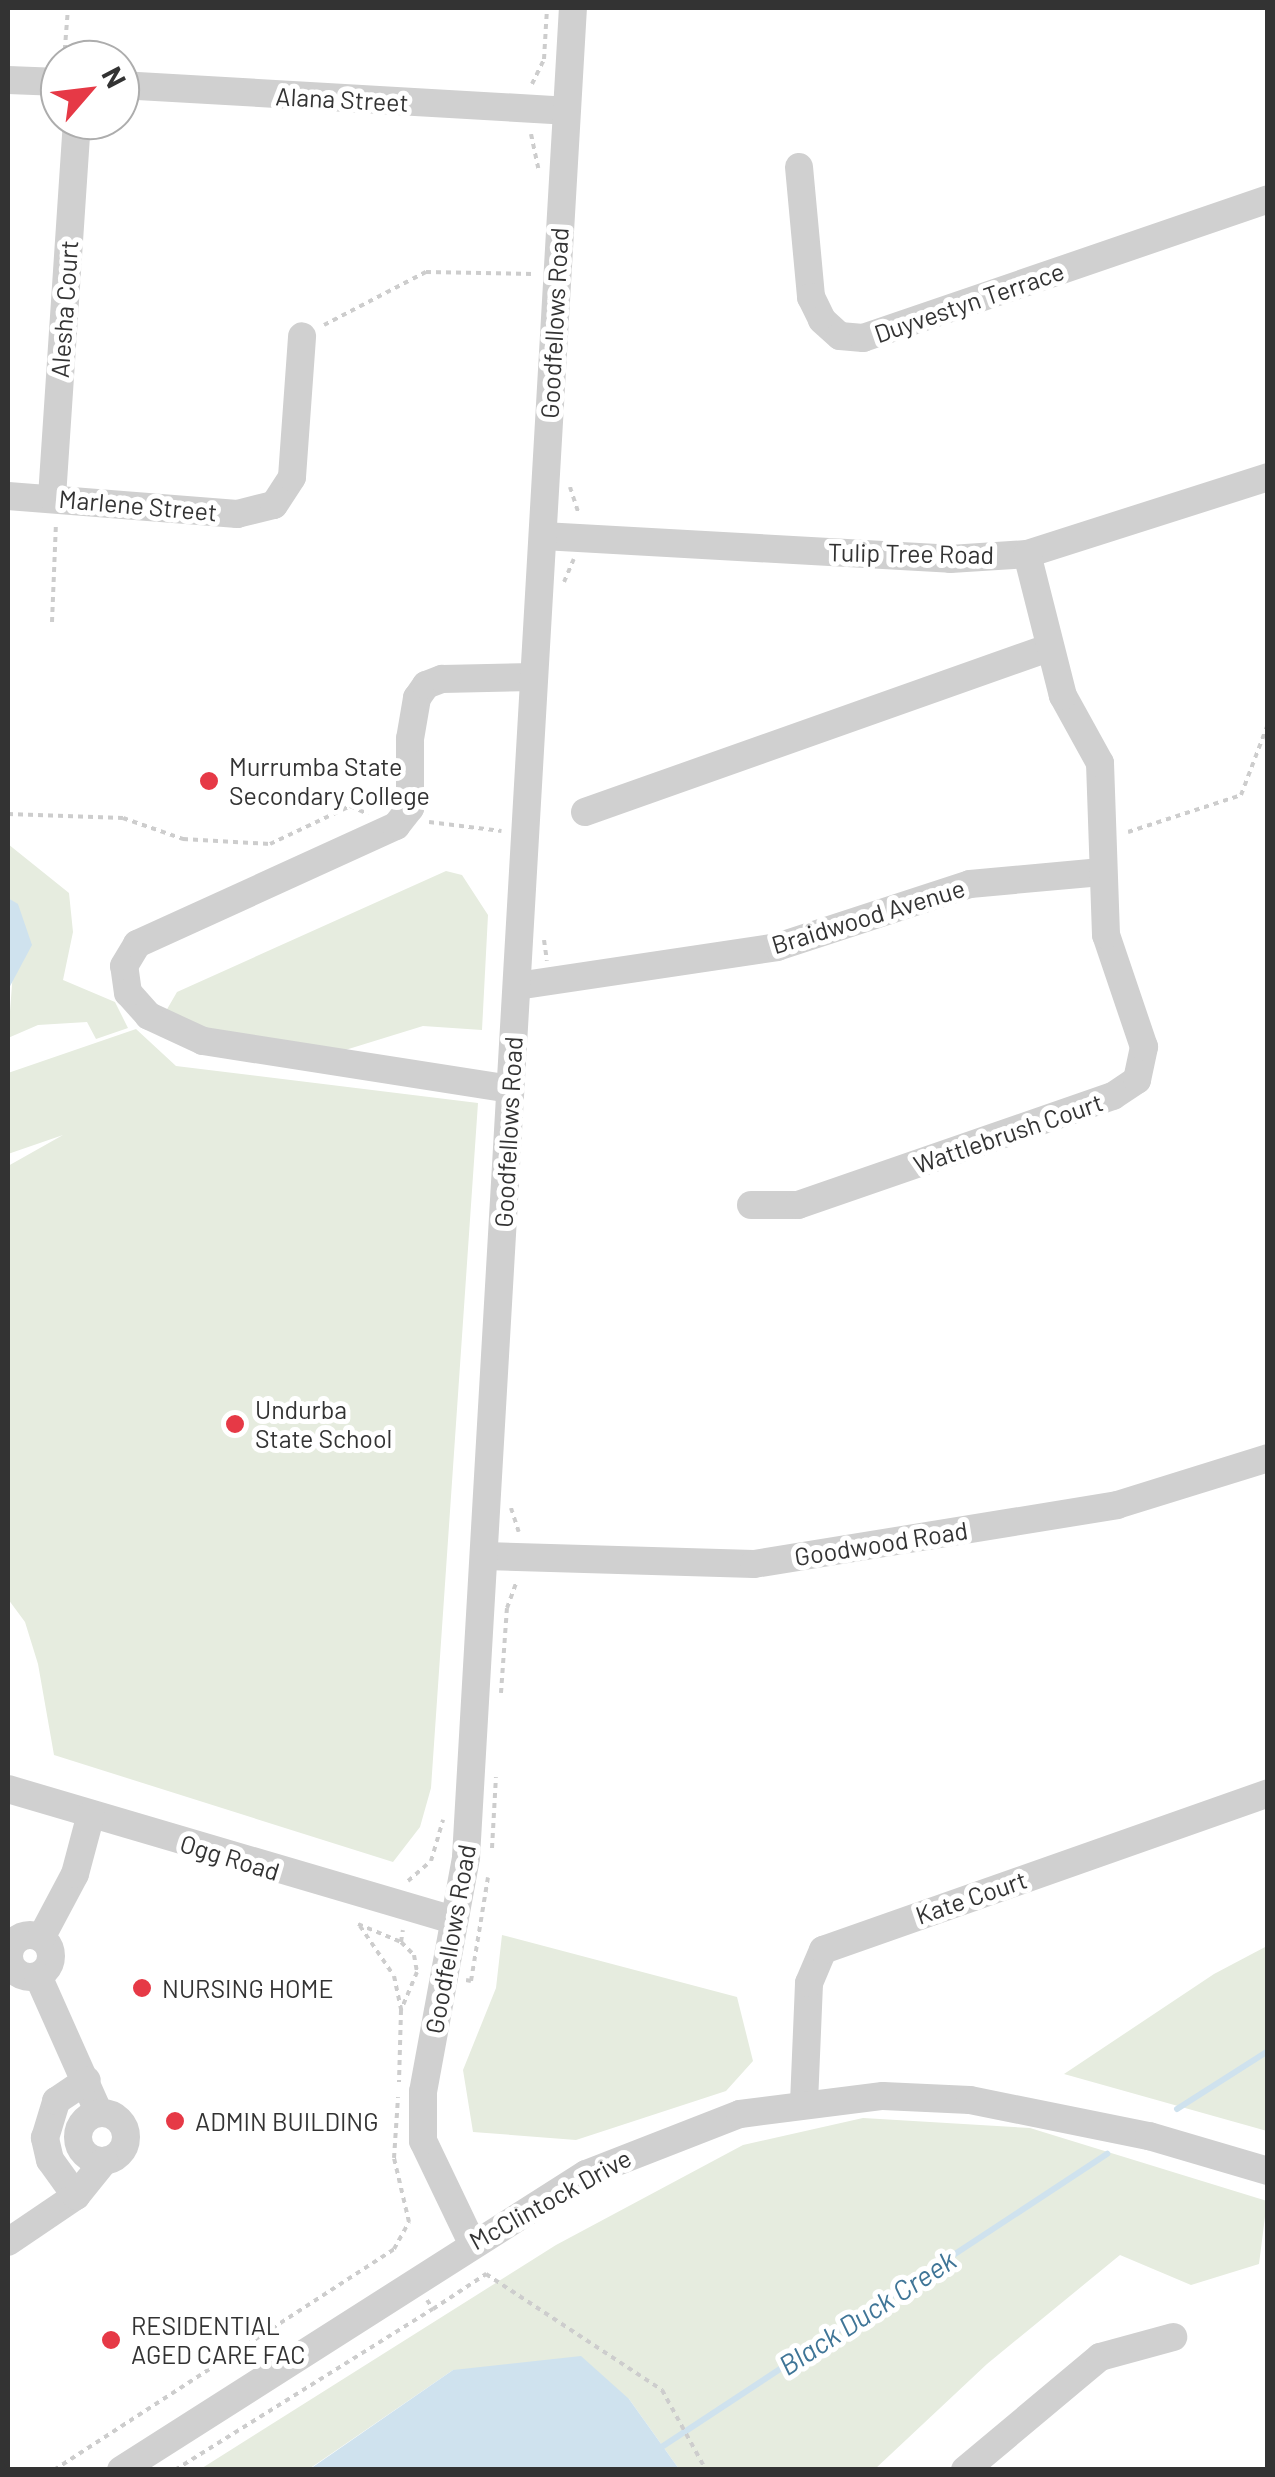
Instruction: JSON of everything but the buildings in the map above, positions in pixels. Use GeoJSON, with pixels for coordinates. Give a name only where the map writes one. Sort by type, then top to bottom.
{"type":"FeatureCollection","features":[{"type":"Feature","properties":{"kind":"street","name":"Goodfellows Road"},"geometry":{"type":"LineString","coordinates":[[471,2242],[423,2141],[423,2092],[466,1857],[573,8]]}},
{"type":"Feature","properties":{"kind":"street"},"geometry":{"type":"LineString","coordinates":[[8,80],[40,81]]}},
{"type":"Feature","properties":{"kind":"street","name":"Alana Street"},"geometry":{"type":"LineString","coordinates":[[140,86],[565,111]]}},
{"type":"Feature","properties":{"kind":"street","name":"Alesha Court"},"geometry":{"type":"LineString","coordinates":[[52,498],[76,140]]}},
{"type":"Feature","properties":{"kind":"street","name":"Duyvestyn Terrace"},"geometry":{"type":"LineString","coordinates":[[799,167],[811,297],[822,320],[840,336],[863,338],[1268,199]]}},
{"type":"Feature","properties":{"kind":"street","name":"Marlene Street"},"geometry":{"type":"LineString","coordinates":[[8,496],[237,514],[274,505],[292,477],[302,336]]}},
{"type":"Feature","properties":{"kind":"street","name":"Tulip Tree Road"},"geometry":{"type":"LineString","coordinates":[[543,536],[950,559],[1027,554],[1268,477]]}},
{"type":"Feature","properties":{"kind":"street","name":"Wattlebrush Court"},"geometry":{"type":"LineString","coordinates":[[751,1205],[798,1205],[1112,1096],[1138,1080],[1144,1047],[1109,948],[1100,872],[1100,764],[1063,696],[1027,554]]}},
{"type":"Feature","properties":{"kind":"street"},"geometry":{"type":"LineString","coordinates":[[586,812],[1050,648]]}},
{"type":"Feature","properties":{"kind":"street"},"geometry":{"type":"LineString","coordinates":[[510,1089],[203,1041],[149,1016],[128,993],[124,966],[137,944],[405,817],[414,712],[426,685],[457,678],[534,678]]}},
{"type":"Feature","properties":{"kind":"street","name":"Braidwood Avenue"},"geometry":{"type":"LineString","coordinates":[[517,986],[776,947],[970,884],[1100,872]]}},
{"type":"Feature","properties":{"kind":"street","name":"Goodwood Road"},"geometry":{"type":"LineString","coordinates":[[486,1556],[754,1564],[1117,1505],[1268,1458]]}},
{"type":"Feature","properties":{"kind":"street","name":"Ogg Road"},"geometry":{"type":"LineString","coordinates":[[8,1789],[405,1910],[454,1920]]}},
{"type":"Feature","properties":{"kind":"street","name":"Kate Court"},"geometry":{"type":"LineString","coordinates":[[804,2103],[809,1983],[823,1950],[1268,1793]]}},
{"type":"Feature","properties":{"kind":"street"},"geometry":{"type":"LineString","coordinates":[[8,2242],[76,2196],[104,2160],[88,2156],[78,2135],[84,2121],[99,2113],[87,2080],[8,1956],[75,1874],[90,1814]]}},
{"type":"Feature","properties":{"kind":"street"},"geometry":{"type":"LineString","coordinates":[[20,1974],[51,1960],[21,1936]]}},
{"type":"Feature","properties":{"kind":"street"},"geometry":{"type":"LineString","coordinates":[[76,2196],[50,2160],[46,2138],[56,2101],[87,2080]]}},
{"type":"Feature","properties":{"kind":"street","name":"McClintock Drive"},"geometry":{"type":"LineString","coordinates":[[121,2470],[471,2242],[586,2174],[671,2136],[804,2103],[883,2096],[970,2100],[1149,2136],[1268,2171]]}},
{"type":"Feature","properties":{"kind":"street"},"geometry":{"type":"LineString","coordinates":[[965,2470],[1100,2357],[1173,2337]]}},
{"type":"Feature","properties":{"kind":"path"},"geometry":{"type":"LineString","coordinates":[[66,40],[68,8]]}},
{"type":"Feature","properties":{"kind":"path"},"geometry":{"type":"LineString","coordinates":[[538,187],[530,109],[533,79],[544,59],[547,8]]}},
{"type":"Feature","properties":{"kind":"path"},"geometry":{"type":"LineString","coordinates":[[532,293],[534,256]]}},
{"type":"Feature","properties":{"kind":"path"},"geometry":{"type":"LineString","coordinates":[[302,336],[426,272],[532,274]]}},
{"type":"Feature","properties":{"kind":"path"},"geometry":{"type":"LineString","coordinates":[[52,498],[52,622]]}},
{"type":"Feature","properties":{"kind":"path"},"geometry":{"type":"LineString","coordinates":[[1100,842],[1241,795],[1268,724]]}},
{"type":"Feature","properties":{"kind":"path"},"geometry":{"type":"LineString","coordinates":[[8,814],[123,818],[184,839],[270,844],[350,806],[370,814],[385,807],[405,817],[502,831]]}},
{"type":"Feature","properties":{"kind":"path"},"geometry":{"type":"LineString","coordinates":[[500,850],[502,811]]}},
{"type":"Feature","properties":{"kind":"path"},"geometry":{"type":"LineString","coordinates":[[402,1942],[408,1875],[431,1861],[446,1810]]}},
{"type":"Feature","properties":{"kind":"path"},"geometry":{"type":"LineString","coordinates":[[54,2470],[394,2250],[409,2222],[394,2158],[401,2010],[394,1976],[358,1924],[402,1942],[414,1955],[417,1972],[401,2010]]}},
{"type":"Feature","properties":{"kind":"path"},"geometry":{"type":"LineString","coordinates":[[394,2250],[434,2309]]}},
{"type":"Feature","properties":{"kind":"path"},"geometry":{"type":"LineString","coordinates":[[174,2470],[486,2274],[662,2390],[706,2470]]}},
{"type":"Feature","properties":{"kind":"shaded area"},"geometry":{"type":"Polygon","coordinates":[[[8,844],[69,893],[73,932],[63,980],[115,1002],[128,1028],[96,1039],[87,1022],[38,1025],[8,1038],[18,905],[8,898],[8,844]]]}},
{"type":"Feature","properties":{"kind":"shaded area"},"geometry":{"type":"Polygon","coordinates":[[[446,871],[462,875],[488,915],[482,1030],[423,1026],[342,1051],[202,1032],[166,1011],[177,992],[446,871]]]}},
{"type":"Feature","properties":{"kind":"shaded area","name":"Undurba State School"},"geometry":{"type":"Polygon","coordinates":[[[136,1029],[176,1066],[478,1103],[431,1788],[420,1827],[393,1862],[54,1755],[38,1664],[25,1622],[8,1599],[8,1166],[63,1135],[8,1154],[8,1073],[136,1029]]]}},
{"type":"Feature","properties":{"kind":"shaded area"},"geometry":{"type":"Polygon","coordinates":[[[502,1935],[737,1997],[753,2061],[726,2091],[576,2140],[473,2132],[463,2070],[496,1988],[502,1935]]]}},
{"type":"Feature","properties":{"kind":"shaded area"},"geometry":{"type":"Polygon","coordinates":[[[1267,1946],[1267,2131],[1064,2074],[1214,1974],[1267,1946]]]}},
{"type":"Feature","properties":{"kind":"shaded area"},"geometry":{"type":"Polygon","coordinates":[[[863,2118],[1030,2128],[1267,2201],[1259,2264],[1191,2285],[1120,2255],[987,2364],[875,2469],[679,2469],[629,2399],[453,2370],[309,2469],[199,2470],[556,2245],[743,2145],[863,2118]]]}},
{"type":"Feature","properties":{"kind":"water"},"geometry":{"type":"Polygon","coordinates":[[[8,898],[18,904],[32,945],[8,990],[8,898]]]}},
{"type":"Feature","properties":{"kind":"water"},"geometry":{"type":"Polygon","coordinates":[[[581,2356],[629,2399],[679,2469],[310,2469],[453,2370],[581,2356]]]}},
{"type":"Feature","properties":{"kind":"waterway","name":"Black Duck Creek"},"geometry":{"type":"LineString","coordinates":[[1177,2109],[1268,2051]]}},
{"type":"Feature","properties":{"kind":"waterway","name":"Black Duck Creek"},"geometry":{"type":"LineString","coordinates":[[657,2450],[1107,2154]]}},
{"type":"Feature","properties":{"kind":"place","name":"Murrumba State Secondary College"},"geometry":{"type":"Point","coordinates":[209,781]}},
{"type":"Feature","properties":{"kind":"place","name":"Undurba State School"},"geometry":{"type":"Point","coordinates":[235,1424]}},
{"type":"Feature","properties":{"kind":"place","name":"NURSING HOME"},"geometry":{"type":"Point","coordinates":[142,1988]}},
{"type":"Feature","properties":{"kind":"place","name":"ADMIN BUILDING"},"geometry":{"type":"Point","coordinates":[175,2121]}},
{"type":"Feature","properties":{"kind":"place","name":"RESIDENTIAL AGED CARE FAC"},"geometry":{"type":"Point","coordinates":[111,2340]}}]}
